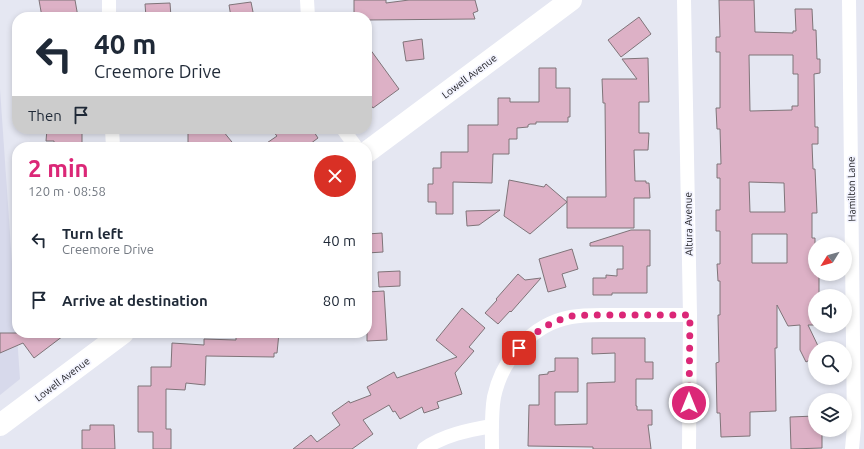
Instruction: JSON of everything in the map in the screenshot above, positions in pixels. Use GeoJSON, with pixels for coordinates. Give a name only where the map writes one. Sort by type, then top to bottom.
{"type":"FeatureCollection","features":[{"type":"Feature","properties":{"kind":"main road","name":"Lowell Avenue"},"geometry":{"type":"LineString","coordinates":[[372,148],[571,0]]}},
{"type":"Feature","properties":{"kind":"main road","name":"Lowell Avenue"},"geometry":{"type":"LineString","coordinates":[[0,425],[116,338]]}},
{"type":"Feature","properties":{"kind":"street"},"geometry":{"type":"LineString","coordinates":[[109,0],[109,12]]}},
{"type":"Feature","properties":{"kind":"street"},"geometry":{"type":"LineString","coordinates":[[307,0],[308,12]]}},
{"type":"Feature","properties":{"kind":"street","name":"Altura Avenue"},"geometry":{"type":"LineString","coordinates":[[684,0],[690,315],[689,449]]}},
{"type":"Feature","properties":{"kind":"street","name":"Hamilton Lane"},"geometry":{"type":"LineString","coordinates":[[849,0],[854,428],[852,449]]}},
{"type":"Feature","properties":{"kind":"street"},"geometry":{"type":"LineString","coordinates":[[492,449],[494,398],[500,376],[509,360],[534,334],[553,322],[572,316],[690,315]]}},
{"type":"Feature","properties":{"kind":"street"},"geometry":{"type":"LineString","coordinates":[[424,449],[432,444],[467,431],[492,426]]}},
{"type":"Feature","properties":{"kind":"shaded area"},"geometry":{"type":"Polygon","coordinates":[[[0,89],[12,263],[12,338],[17,338],[20,379],[0,395],[0,89]]]}},
{"type":"Feature","properties":{"kind":"building"},"geometry":{"type":"Polygon","coordinates":[[[39,0],[75,0],[77,12],[41,12],[39,0]]]}},
{"type":"Feature","properties":{"kind":"building"},"geometry":{"type":"Polygon","coordinates":[[[354,0],[386,0],[386,3],[409,0],[475,0],[478,11],[473,13],[475,19],[372,20],[372,12],[354,12],[354,0]]]}},
{"type":"Feature","properties":{"kind":"building"},"geometry":{"type":"Polygon","coordinates":[[[719,0],[754,0],[755,32],[793,33],[793,31],[796,31],[795,9],[812,9],[813,30],[816,30],[817,59],[820,59],[820,73],[814,74],[815,127],[818,127],[818,144],[812,144],[817,213],[812,213],[812,237],[808,237],[808,281],[819,281],[819,289],[808,289],[808,333],[812,333],[816,341],[808,341],[808,361],[806,362],[800,350],[800,325],[788,326],[777,305],[777,348],[775,348],[776,411],[750,412],[750,436],[721,437],[720,413],[717,413],[716,363],[719,362],[718,315],[720,315],[720,281],[718,281],[717,264],[720,264],[720,231],[716,231],[716,210],[720,210],[720,178],[717,178],[717,164],[721,164],[720,129],[717,129],[716,108],[720,108],[720,52],[716,52],[716,37],[720,37],[719,0]],[[749,55],[750,111],[792,110],[792,106],[798,106],[798,74],[793,74],[793,55],[749,55]],[[749,182],[750,212],[785,212],[784,183],[749,182]],[[752,234],[752,263],[787,263],[787,234],[752,234]]]}},
{"type":"Feature","properties":{"kind":"building"},"geometry":{"type":"Polygon","coordinates":[[[251,2],[253,12],[230,12],[229,5],[251,2]]]}},
{"type":"Feature","properties":{"kind":"building"},"geometry":{"type":"Polygon","coordinates":[[[170,3],[171,12],[146,12],[145,4],[170,3]]]}},
{"type":"Feature","properties":{"kind":"building"},"geometry":{"type":"Polygon","coordinates":[[[639,17],[651,34],[621,57],[608,40],[639,17]]]}},
{"type":"Feature","properties":{"kind":"building"},"geometry":{"type":"Polygon","coordinates":[[[422,39],[424,59],[406,61],[403,42],[422,39]]]}},
{"type":"Feature","properties":{"kind":"building"},"geometry":{"type":"Polygon","coordinates":[[[372,52],[399,89],[373,108],[372,107],[372,52]]]}},
{"type":"Feature","properties":{"kind":"building"},"geometry":{"type":"Polygon","coordinates":[[[648,58],[649,102],[639,102],[639,133],[649,133],[648,150],[634,150],[635,181],[646,181],[646,183],[649,183],[650,198],[634,198],[634,228],[567,228],[567,197],[606,197],[605,103],[603,103],[602,79],[637,79],[622,59],[648,58]]]}},
{"type":"Feature","properties":{"kind":"building"},"geometry":{"type":"Polygon","coordinates":[[[539,68],[556,68],[556,88],[570,88],[570,117],[568,117],[568,122],[536,122],[536,124],[528,125],[528,127],[517,128],[517,139],[509,139],[509,154],[493,154],[492,183],[453,182],[453,214],[436,214],[436,202],[428,202],[428,184],[433,184],[433,168],[441,168],[441,152],[468,152],[468,125],[498,125],[498,98],[510,98],[510,102],[539,102],[539,68]]]}},
{"type":"Feature","properties":{"kind":"building"},"geometry":{"type":"Polygon","coordinates":[[[47,134],[82,134],[82,142],[46,141],[47,134]]]}},
{"type":"Feature","properties":{"kind":"building"},"geometry":{"type":"Polygon","coordinates":[[[188,134],[225,134],[232,142],[188,142],[188,134]]]}},
{"type":"Feature","properties":{"kind":"building"},"geometry":{"type":"Polygon","coordinates":[[[275,134],[315,134],[318,138],[313,142],[268,142],[277,136],[275,134]]]}},
{"type":"Feature","properties":{"kind":"building"},"geometry":{"type":"Polygon","coordinates":[[[509,180],[544,187],[546,184],[567,202],[530,234],[504,216],[509,180]]]}},
{"type":"Feature","properties":{"kind":"building"},"geometry":{"type":"Polygon","coordinates":[[[500,210],[479,225],[467,226],[466,211],[500,210]]]}},
{"type":"Feature","properties":{"kind":"building"},"geometry":{"type":"Polygon","coordinates":[[[631,230],[650,230],[650,266],[647,266],[647,293],[612,293],[612,295],[593,295],[593,278],[606,278],[606,275],[617,276],[617,269],[623,269],[623,246],[590,246],[590,243],[631,230]]]}},
{"type":"Feature","properties":{"kind":"building"},"geometry":{"type":"Polygon","coordinates":[[[382,233],[383,252],[372,253],[372,234],[382,233]]]}},
{"type":"Feature","properties":{"kind":"building"},"geometry":{"type":"Polygon","coordinates":[[[572,249],[578,269],[562,274],[566,287],[548,292],[539,259],[572,249]]]}},
{"type":"Feature","properties":{"kind":"building"},"geometry":{"type":"Polygon","coordinates":[[[400,271],[400,286],[379,287],[378,272],[400,271]]]}},
{"type":"Feature","properties":{"kind":"building"},"geometry":{"type":"Polygon","coordinates":[[[518,274],[525,280],[541,278],[511,312],[510,311],[498,324],[485,313],[518,274]]]}},
{"type":"Feature","properties":{"kind":"building"},"geometry":{"type":"Polygon","coordinates":[[[384,291],[387,340],[367,341],[367,338],[372,338],[372,292],[384,291]]]}},
{"type":"Feature","properties":{"kind":"building"},"geometry":{"type":"Polygon","coordinates":[[[462,308],[485,328],[469,347],[474,351],[455,373],[462,394],[437,402],[439,408],[424,413],[422,407],[400,419],[389,405],[363,420],[373,434],[352,449],[293,449],[311,435],[317,442],[340,425],[332,413],[349,401],[350,403],[371,395],[367,387],[394,372],[397,378],[457,357],[436,340],[462,308]]]}},
{"type":"Feature","properties":{"kind":"building"},"geometry":{"type":"Polygon","coordinates":[[[0,333],[12,333],[12,338],[60,338],[34,358],[23,343],[0,353],[0,333]]]}},
{"type":"Feature","properties":{"kind":"building"},"geometry":{"type":"Polygon","coordinates":[[[236,338],[278,338],[277,353],[274,353],[274,357],[206,356],[205,385],[186,383],[185,390],[166,389],[166,429],[171,429],[171,449],[153,449],[153,432],[138,432],[138,386],[151,386],[151,367],[171,367],[172,343],[204,345],[204,339],[236,340],[236,338]]]}},
{"type":"Feature","properties":{"kind":"building"},"geometry":{"type":"Polygon","coordinates":[[[592,338],[645,338],[645,362],[653,362],[653,379],[636,379],[636,406],[637,410],[652,410],[652,425],[648,425],[651,449],[593,449],[593,447],[528,446],[529,405],[539,405],[539,375],[548,374],[548,372],[555,371],[555,358],[578,358],[578,392],[555,392],[555,425],[587,424],[587,383],[615,382],[615,353],[592,354],[592,338]]]}},
{"type":"Feature","properties":{"kind":"building"},"geometry":{"type":"Polygon","coordinates":[[[808,416],[808,437],[822,437],[822,448],[791,449],[790,417],[808,416]]]}},
{"type":"Feature","properties":{"kind":"building"},"geometry":{"type":"Polygon","coordinates":[[[90,425],[114,425],[115,449],[82,449],[82,430],[90,430],[90,425]]]}},
{"type":"Feature","properties":{"kind":"route"},"geometry":{"type":"LineString","coordinates":[[519,348],[534,334],[553,322],[572,316],[690,315],[689,403]]}}]}
